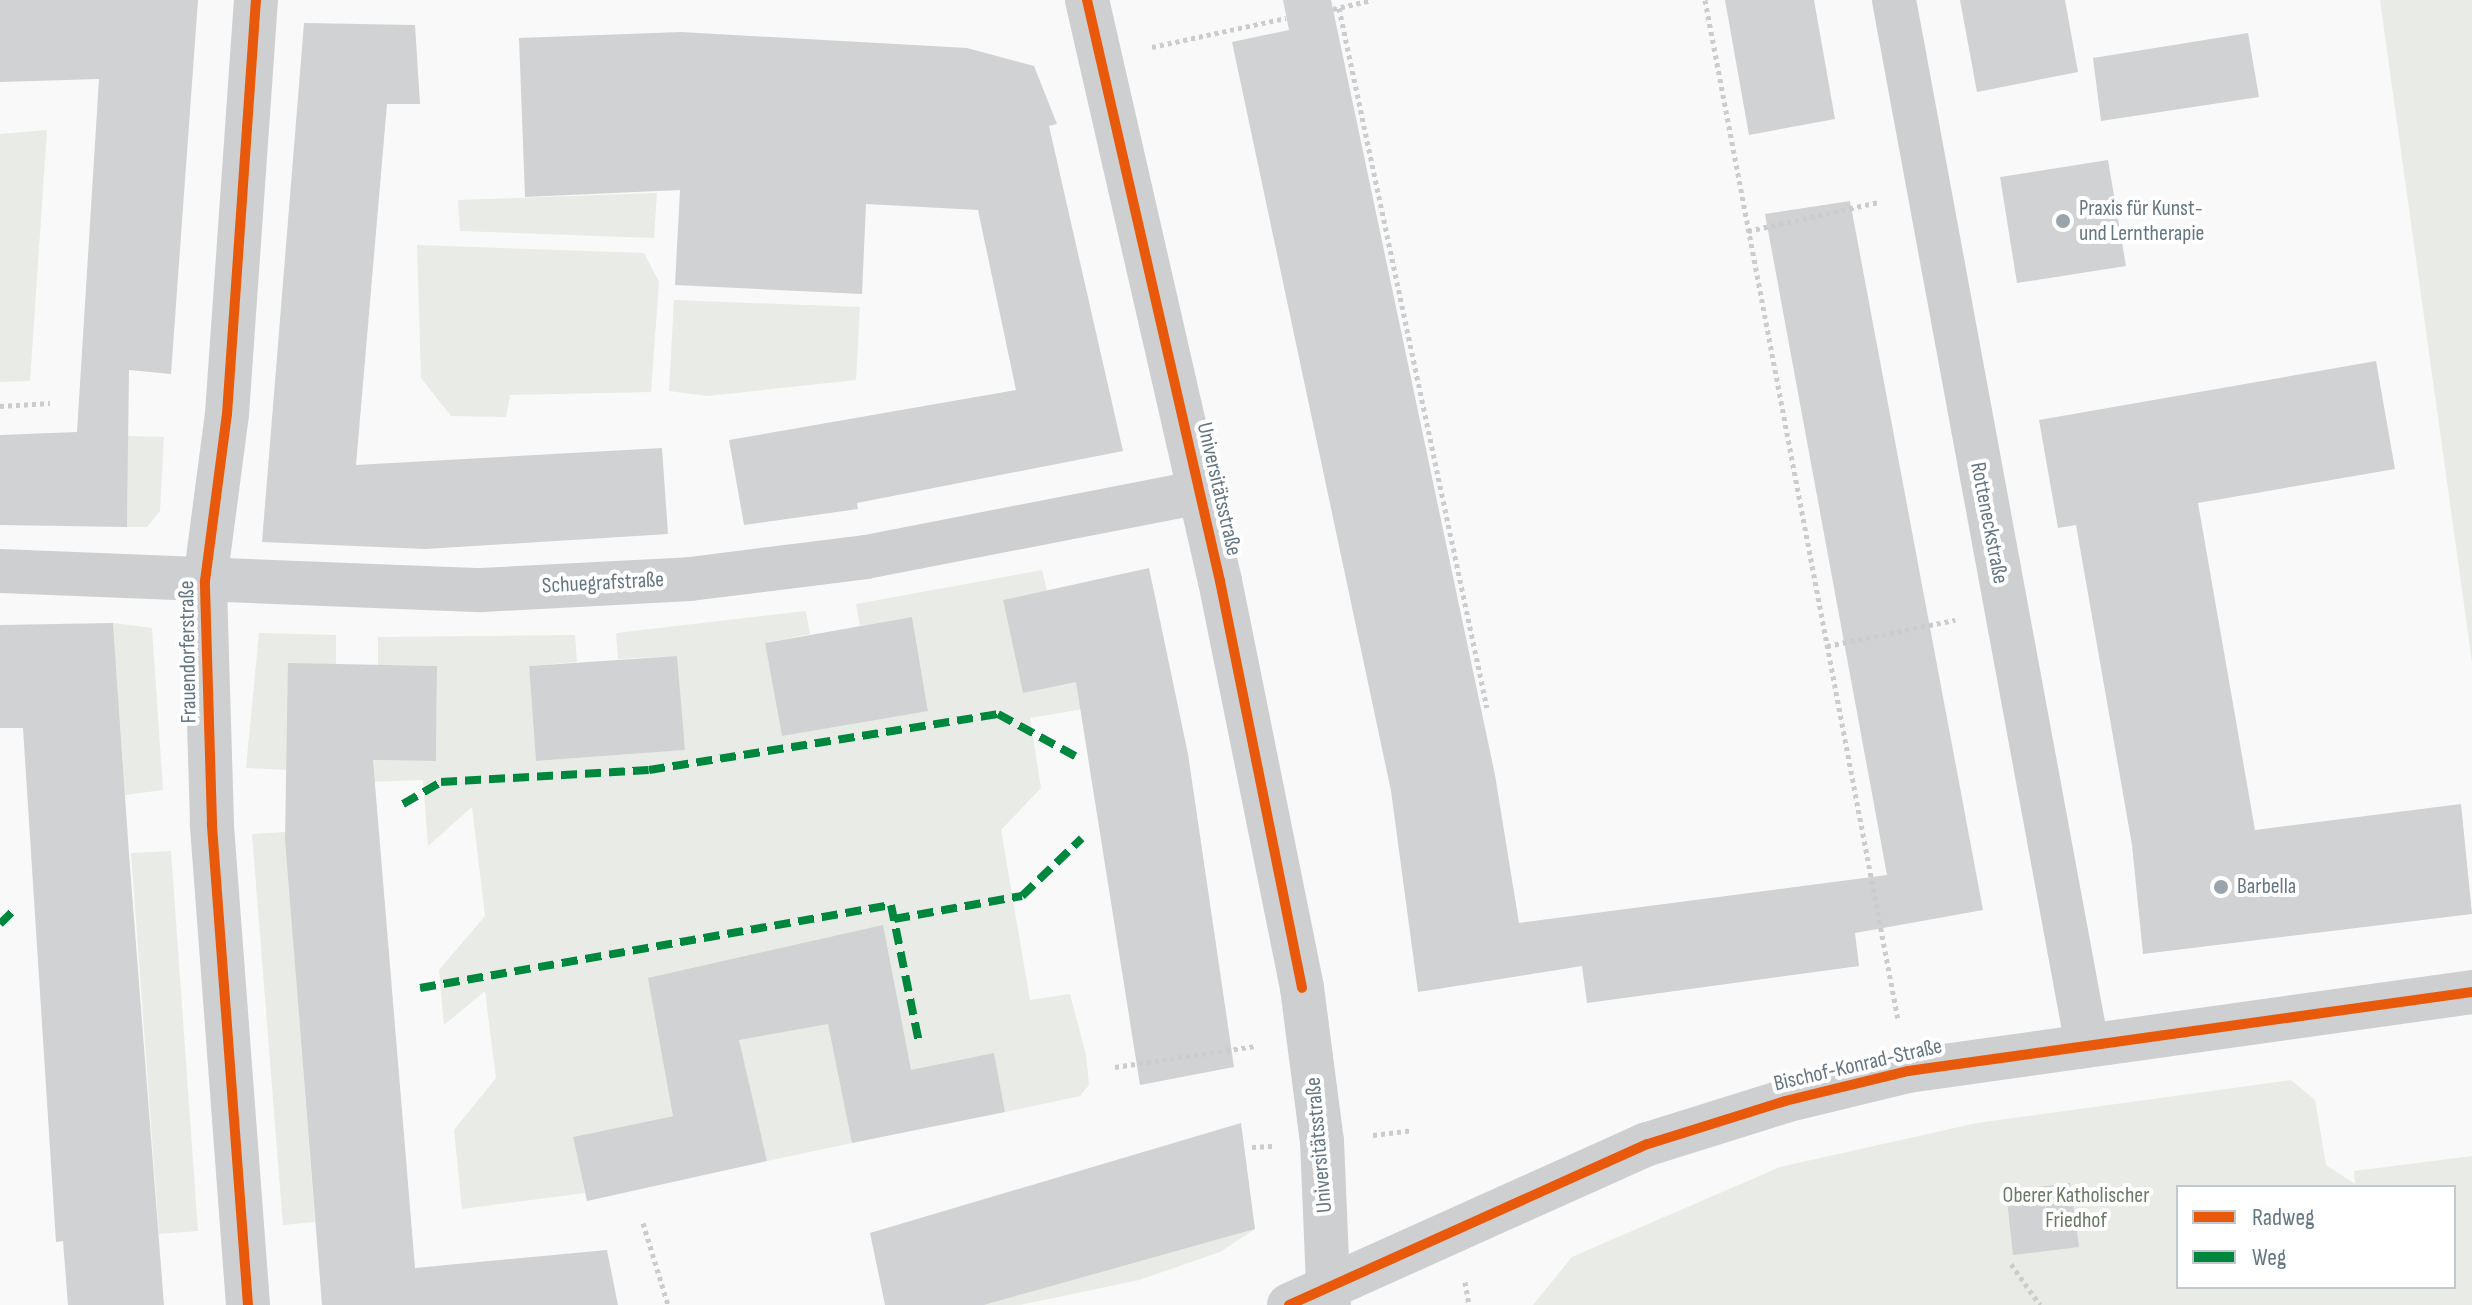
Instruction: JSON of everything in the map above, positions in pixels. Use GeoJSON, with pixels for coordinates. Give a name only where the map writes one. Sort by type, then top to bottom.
{"type":"FeatureCollection","features":[{"type":"Feature","properties":{"kind":"street","name":"Frauendorferstraße"},"geometry":{"type":"LineString","coordinates":[[248,1305],[212,823],[205,581],[227,414],[256,0]]}},
{"type":"Feature","properties":{"kind":"street","name":"Universitätsstraße"},"geometry":{"type":"LineString","coordinates":[[1087,0],[1200,492],[1308,1039],[1329,1297]]}},
{"type":"Feature","properties":{"kind":"street","name":"Rotteneckstraße"},"geometry":{"type":"LineString","coordinates":[[1894,0],[2087,1045]]}},
{"type":"Feature","properties":{"kind":"street","name":"Schuegrafstraße"},"geometry":{"type":"LineString","coordinates":[[0,571],[482,590],[690,579],[866,557],[1200,492]]}},
{"type":"Feature","properties":{"kind":"street","name":"Bischof-Konrad-Straße"},"geometry":{"type":"LineString","coordinates":[[1289,1305],[1329,1297],[1648,1144],[1908,1071],[2472,992]]}},
{"type":"Feature","properties":{"kind":"path"},"geometry":{"type":"LineString","coordinates":[[1372,0],[1336,8],[1487,708]]}},
{"type":"Feature","properties":{"kind":"path"},"geometry":{"type":"LineString","coordinates":[[1705,0],[1908,1071]]}},
{"type":"Feature","properties":{"kind":"path"},"geometry":{"type":"LineString","coordinates":[[1100,58],[1286,18]]}},
{"type":"Feature","properties":{"kind":"path"},"geometry":{"type":"LineString","coordinates":[[1748,231],[1929,190]]}},
{"type":"Feature","properties":{"kind":"path"},"geometry":{"type":"LineString","coordinates":[[0,406],[50,403]]}},
{"type":"Feature","properties":{"kind":"path"},"geometry":{"type":"LineString","coordinates":[[1827,646],[2006,610]]}},
{"type":"Feature","properties":{"kind":"path"},"geometry":{"type":"LineString","coordinates":[[1115,1067],[1308,1039]]}},
{"type":"Feature","properties":{"kind":"path"},"geometry":{"type":"LineString","coordinates":[[643,1223],[668,1305]]}},
{"type":"Feature","properties":{"kind":"path"},"geometry":{"type":"LineString","coordinates":[[2011,1264],[2040,1305]]}},
{"type":"Feature","properties":{"kind":"green space"},"geometry":{"type":"Polygon","coordinates":[[[2380,0],[2472,0],[2472,662],[2380,0]]]}},
{"type":"Feature","properties":{"kind":"green space"},"geometry":{"type":"Polygon","coordinates":[[[47,130],[30,381],[0,382],[0,134],[47,130]]]}},
{"type":"Feature","properties":{"kind":"green space"},"geometry":{"type":"Polygon","coordinates":[[[657,193],[654,238],[460,231],[458,200],[657,193]]]}},
{"type":"Feature","properties":{"kind":"green space"},"geometry":{"type":"Polygon","coordinates":[[[417,245],[644,253],[659,282],[651,392],[510,395],[506,417],[451,416],[421,378],[417,245]]]}},
{"type":"Feature","properties":{"kind":"green space"},"geometry":{"type":"Polygon","coordinates":[[[674,300],[860,307],[856,380],[707,396],[669,391],[674,300]]]}},
{"type":"Feature","properties":{"kind":"green space"},"geometry":{"type":"Polygon","coordinates":[[[128,436],[164,437],[160,511],[147,527],[127,527],[128,436]]]}},
{"type":"Feature","properties":{"kind":"green space"},"geometry":{"type":"Polygon","coordinates":[[[1042,570],[1047,591],[1003,600],[1023,693],[1168,662],[1172,694],[1030,718],[1041,788],[1001,830],[1030,1000],[1070,994],[1086,1055],[1089,1085],[1080,1096],[1005,1112],[994,1054],[852,1143],[767,1161],[752,1099],[573,1137],[585,1193],[462,1209],[454,1130],[496,1078],[485,991],[444,1025],[439,970],[485,916],[472,807],[428,846],[423,780],[290,785],[288,770],[246,768],[259,633],[336,635],[336,664],[287,759],[436,761],[437,666],[378,665],[378,637],[575,635],[577,662],[529,666],[536,761],[684,750],[677,656],[618,659],[616,633],[806,611],[810,634],[765,643],[782,736],[928,710],[912,617],[860,626],[856,604],[1042,570]]]}},
{"type":"Feature","properties":{"kind":"green space"},"geometry":{"type":"Polygon","coordinates":[[[113,623],[152,628],[163,790],[125,795],[113,623]]]}},
{"type":"Feature","properties":{"kind":"green space"},"geometry":{"type":"Polygon","coordinates":[[[285,832],[315,1222],[283,1225],[252,834],[285,832]]]}},
{"type":"Feature","properties":{"kind":"green space"},"geometry":{"type":"Polygon","coordinates":[[[171,851],[198,1231],[159,1234],[131,853],[171,851]]]}},
{"type":"Feature","properties":{"kind":"green space","name":"Oberer Katholischer Friedhof"},"geometry":{"type":"Polygon","coordinates":[[[2291,1080],[2315,1100],[2326,1165],[2355,1184],[2354,1171],[2472,1156],[2472,1305],[1533,1305],[1572,1257],[1780,1167],[1977,1123],[2291,1080]]]}},
{"type":"Feature","properties":{"kind":"green space"},"geometry":{"type":"Polygon","coordinates":[[[1255,1229],[1220,1252],[1139,1280],[1020,1305],[984,1305],[1255,1229]]]}},
{"type":"Feature","properties":{"kind":"building"},"geometry":{"type":"Polygon","coordinates":[[[0,0],[198,0],[171,374],[129,370],[127,527],[0,525],[0,435],[77,432],[99,79],[0,82],[0,0]]]}},
{"type":"Feature","properties":{"kind":"building"},"geometry":{"type":"Polygon","coordinates":[[[1283,0],[1331,0],[1495,775],[1519,923],[1887,875],[1765,214],[1850,201],[1983,910],[1855,933],[1859,966],[1587,1003],[1582,966],[1418,992],[1391,791],[1232,42],[1289,30],[1283,0]]]}},
{"type":"Feature","properties":{"kind":"building"},"geometry":{"type":"Polygon","coordinates":[[[1725,0],[1814,0],[1835,119],[1749,135],[1725,0]]]}},
{"type":"Feature","properties":{"kind":"building"},"geometry":{"type":"Polygon","coordinates":[[[1960,0],[2065,0],[2078,72],[1977,92],[1960,0]]]}},
{"type":"Feature","properties":{"kind":"building"},"geometry":{"type":"Polygon","coordinates":[[[304,23],[415,25],[420,104],[387,104],[356,465],[662,448],[668,534],[425,549],[262,542],[304,23]]]}},
{"type":"Feature","properties":{"kind":"building"},"geometry":{"type":"Polygon","coordinates":[[[681,32],[967,48],[1034,66],[1057,124],[1049,126],[1123,451],[857,503],[858,509],[744,525],[729,440],[1016,390],[978,210],[866,204],[862,294],[675,285],[680,190],[525,197],[519,38],[681,32]]]}},
{"type":"Feature","properties":{"kind":"building"},"geometry":{"type":"Polygon","coordinates":[[[2248,33],[2259,97],[2101,121],[2093,58],[2248,33]]]}},
{"type":"Feature","properties":{"kind":"building","name":"Praxis für Kunst- und Lerntherapie"},"geometry":{"type":"Polygon","coordinates":[[[2108,160],[2126,266],[2017,283],[2000,177],[2108,160]]]}},
{"type":"Feature","properties":{"kind":"building"},"geometry":{"type":"Polygon","coordinates":[[[2376,361],[2395,469],[2198,503],[2255,830],[2461,804],[2472,914],[2143,954],[2132,845],[2076,525],[2058,528],[2039,420],[2376,361]]]}},
{"type":"Feature","properties":{"kind":"building"},"geometry":{"type":"Polygon","coordinates":[[[1149,568],[1188,754],[1234,1067],[1140,1085],[1076,682],[1023,693],[1003,600],[1149,568]]]}},
{"type":"Feature","properties":{"kind":"building"},"geometry":{"type":"Polygon","coordinates":[[[912,617],[928,711],[782,736],[765,643],[912,617]]]}},
{"type":"Feature","properties":{"kind":"building"},"geometry":{"type":"Polygon","coordinates":[[[113,623],[164,1305],[68,1305],[63,1241],[56,1242],[23,728],[0,728],[0,625],[113,623]]]}},
{"type":"Feature","properties":{"kind":"building"},"geometry":{"type":"Polygon","coordinates":[[[677,656],[685,750],[536,761],[529,666],[677,656]]]}},
{"type":"Feature","properties":{"kind":"building"},"geometry":{"type":"Polygon","coordinates":[[[288,663],[437,666],[436,761],[373,760],[415,1268],[607,1250],[618,1305],[322,1305],[285,839],[288,663]]]}},
{"type":"Feature","properties":{"kind":"building"},"geometry":{"type":"Polygon","coordinates":[[[883,925],[911,1070],[994,1053],[1005,1112],[852,1143],[828,1024],[739,1040],[767,1161],[587,1201],[573,1137],[673,1116],[648,978],[883,925]]]}},
{"type":"Feature","properties":{"kind":"building"},"geometry":{"type":"Polygon","coordinates":[[[1241,1123],[1255,1229],[984,1305],[885,1305],[870,1233],[1241,1123]]]}},
{"type":"Feature","properties":{"kind":"building"},"geometry":{"type":"Polygon","coordinates":[[[2070,1183],[2079,1247],[2013,1255],[2006,1191],[2070,1183]]]}},
{"type":"Feature","properties":{"kind":"marked path"},"geometry":{"type":"LineString","coordinates":[[403,804],[441,782],[649,770],[998,714],[1075,756]]}},
{"type":"Feature","properties":{"kind":"marked path"},"geometry":{"type":"LineString","coordinates":[[894,919],[1022,896],[1082,838]]}},
{"type":"Feature","properties":{"kind":"marked path"},"geometry":{"type":"LineString","coordinates":[[420,988],[891,905],[919,1043]]}},
{"type":"Feature","properties":{"kind":"marked path"},"geometry":{"type":"LineString","coordinates":[[0,924],[16,908]]}},
{"type":"Feature","properties":{"kind":"cycle path"},"geometry":{"type":"LineString","coordinates":[[248,1305],[212,823],[205,581],[227,414],[256,0]]}},
{"type":"Feature","properties":{"kind":"cycle path"},"geometry":{"type":"LineString","coordinates":[[1087,0],[1220,581],[1302,988]]}},
{"type":"Feature","properties":{"kind":"cycle path"},"geometry":{"type":"LineString","coordinates":[[1289,1305],[1648,1144],[1785,1101],[1908,1071],[2472,992]]}},
{"type":"Feature","properties":{"kind":"place","name":"Praxis für Kunst- und Lerntherapie"},"geometry":{"type":"Point","coordinates":[2063,221]}},
{"type":"Feature","properties":{"kind":"place","name":"Barbella"},"geometry":{"type":"Point","coordinates":[2221,887]}}]}
